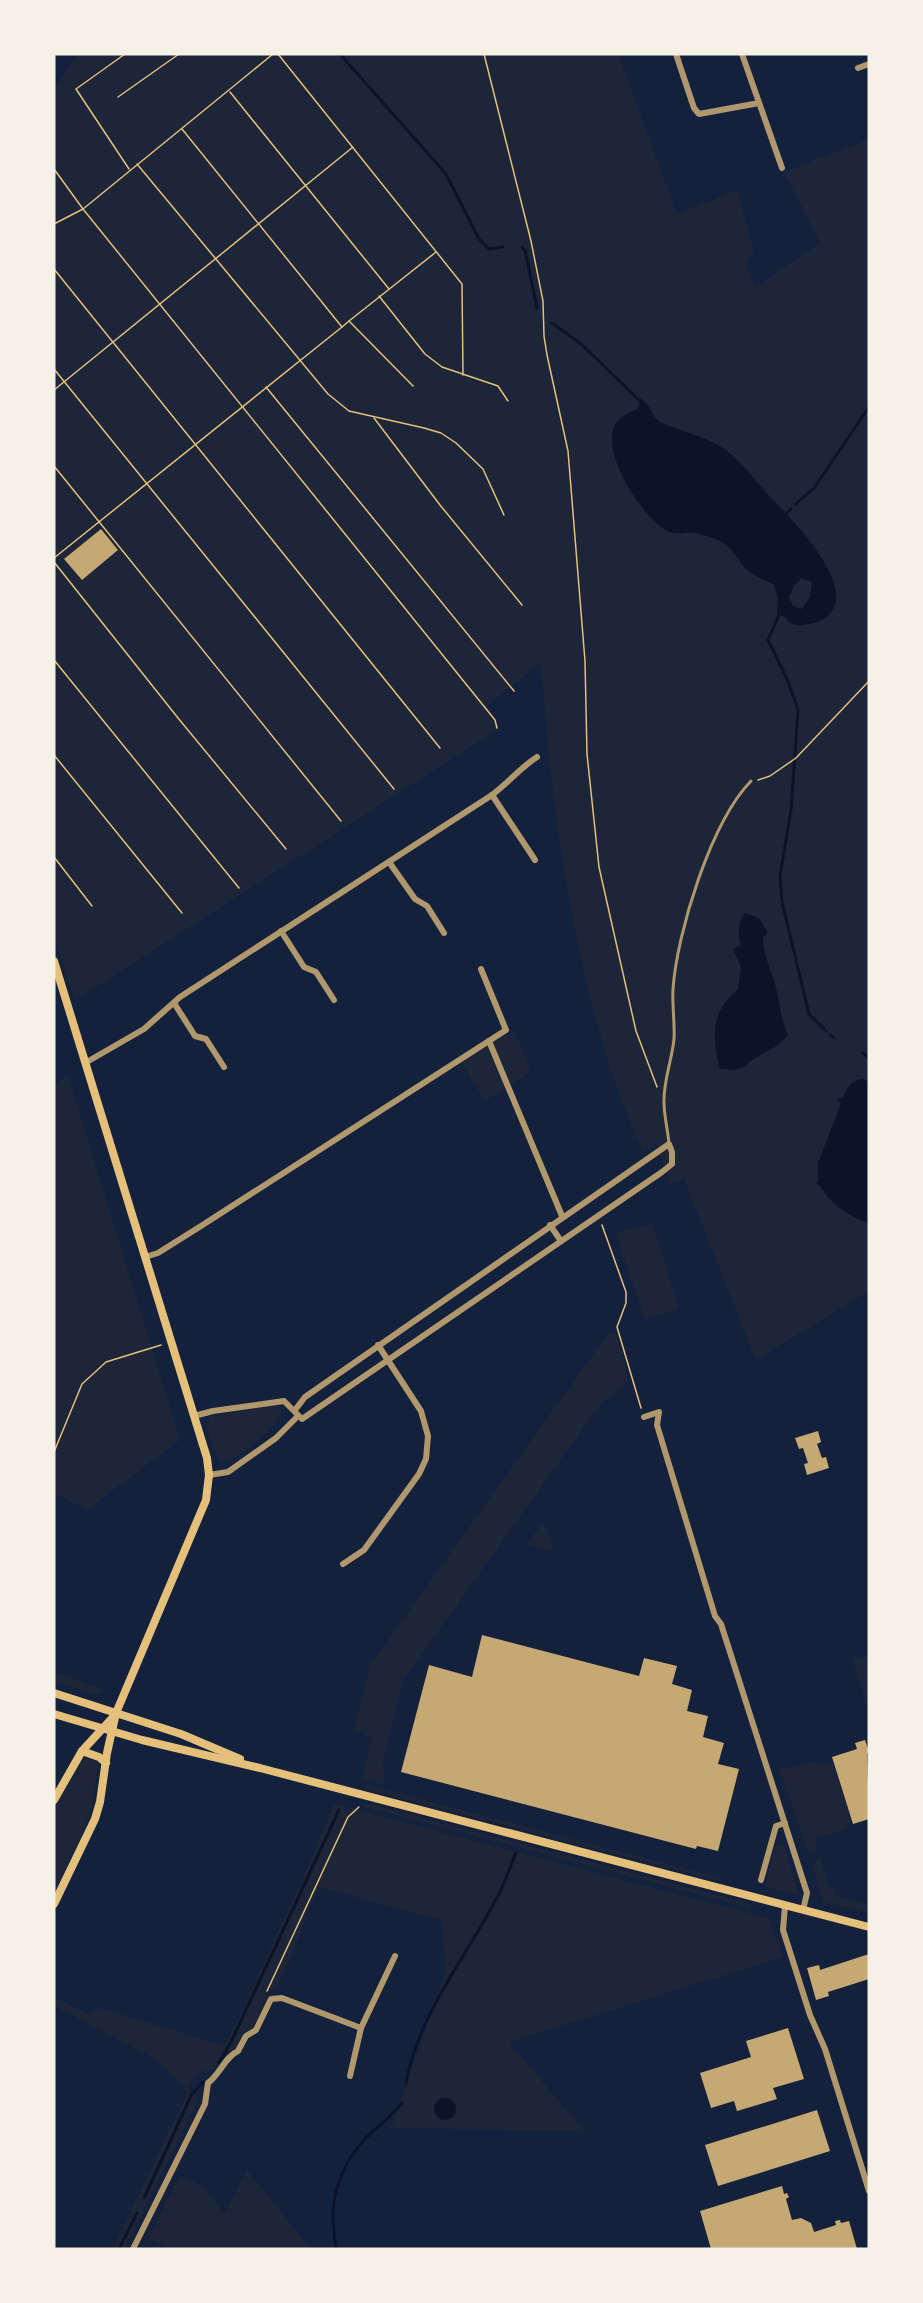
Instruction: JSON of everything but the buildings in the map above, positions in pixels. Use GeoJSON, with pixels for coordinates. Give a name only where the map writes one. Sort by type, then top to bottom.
{"type":"FeatureCollection","features":[{"type":"Feature","properties":{"kind":"main road"},"geometry":{"type":"LineString","coordinates":[[54,1904],[95,1819],[116,1713],[206,1500],[209,1475],[207,1458],[55,965]]}},
{"type":"Feature","properties":{"kind":"main road"},"geometry":{"type":"LineString","coordinates":[[54,1694],[181,1734],[260,1768]]}},
{"type":"Feature","properties":{"kind":"main road"},"geometry":{"type":"LineString","coordinates":[[54,1800],[82,1751],[116,1713]]}},
{"type":"Feature","properties":{"kind":"main road"},"geometry":{"type":"LineString","coordinates":[[54,1714],[191,1752],[260,1768],[869,1928]]}},
{"type":"Feature","properties":{"kind":"main road"},"geometry":{"type":"LineString","coordinates":[[82,1751],[99,1757],[106,1763]]}},
{"type":"Feature","properties":{"kind":"street"},"geometry":{"type":"LineString","coordinates":[[676,54],[694,108],[699,114],[759,103]]}},
{"type":"Feature","properties":{"kind":"street"},"geometry":{"type":"LineString","coordinates":[[742,54],[782,168]]}},
{"type":"Feature","properties":{"kind":"street"},"geometry":{"type":"LineString","coordinates":[[858,68],[869,64]]}},
{"type":"Feature","properties":{"kind":"street"},"geometry":{"type":"LineString","coordinates":[[85,1063],[144,1029],[180,997],[492,795],[505,785],[522,766],[537,757]]}},
{"type":"Feature","properties":{"kind":"street"},"geometry":{"type":"LineString","coordinates":[[492,795],[535,860]]}},
{"type":"Feature","properties":{"kind":"street"},"geometry":{"type":"LineString","coordinates":[[389,862],[415,899],[426,906],[444,933]]}},
{"type":"Feature","properties":{"kind":"street"},"geometry":{"type":"LineString","coordinates":[[281,931],[304,967],[316,972],[334,1000]]}},
{"type":"Feature","properties":{"kind":"street"},"geometry":{"type":"LineString","coordinates":[[145,1257],[158,1253],[201,1226],[506,1030],[481,969]]}},
{"type":"Feature","properties":{"kind":"street"},"geometry":{"type":"LineString","coordinates":[[174,1003],[195,1036],[206,1039],[224,1067]]}},
{"type":"Feature","properties":{"kind":"street"},"geometry":{"type":"LineString","coordinates":[[489,1041],[562,1216]]}},
{"type":"Feature","properties":{"kind":"street"},"geometry":{"type":"LineString","coordinates":[[194,1416],[213,1411],[284,1401],[296,1413],[302,1419],[315,1412],[672,1164],[669,1144],[562,1216],[305,1397],[296,1413],[276,1438],[228,1472],[209,1475]]}},
{"type":"Feature","properties":{"kind":"street"},"geometry":{"type":"LineString","coordinates":[[550,1225],[561,1241]]}},
{"type":"Feature","properties":{"kind":"street"},"geometry":{"type":"LineString","coordinates":[[343,1564],[363,1550],[419,1474],[426,1459],[428,1436],[421,1411],[378,1345]]}},
{"type":"Feature","properties":{"kind":"street"},"geometry":{"type":"LineString","coordinates":[[644,1418],[659,1412],[657,1425],[675,1489],[715,1616],[721,1623],[807,1893],[803,1910]]}},
{"type":"Feature","properties":{"kind":"street"},"geometry":{"type":"LineString","coordinates":[[761,1880],[776,1826],[785,1823]]}},
{"type":"Feature","properties":{"kind":"street"},"geometry":{"type":"LineString","coordinates":[[785,1905],[783,1930],[810,2015],[825,2049],[869,2192]]}},
{"type":"Feature","properties":{"kind":"street"},"geometry":{"type":"LineString","coordinates":[[350,2076],[361,2028],[395,1956]]}},
{"type":"Feature","properties":{"kind":"street"},"geometry":{"type":"LineString","coordinates":[[133,2249],[205,2104],[208,2083],[218,2075],[230,2055],[238,2051],[246,2036],[256,2030],[271,1999],[282,1998],[361,2028]]}},
{"type":"Feature","properties":{"kind":"lane"},"geometry":{"type":"LineString","coordinates":[[669,1144],[663,1102],[674,1040],[673,989],[679,946],[692,900],[716,836],[744,789],[752,781]]}},
{"type":"Feature","properties":{"kind":"path"},"geometry":{"type":"LineString","coordinates":[[125,54],[76,89],[130,170]]}},
{"type":"Feature","properties":{"kind":"path"},"geometry":{"type":"LineString","coordinates":[[117,97],[179,54]]}},
{"type":"Feature","properties":{"kind":"path"},"geometry":{"type":"LineString","coordinates":[[54,224],[82,209],[273,54]]}},
{"type":"Feature","properties":{"kind":"path"},"geometry":{"type":"LineString","coordinates":[[278,54],[462,284],[463,375]]}},
{"type":"Feature","properties":{"kind":"path"},"geometry":{"type":"LineString","coordinates":[[484,54],[531,241],[545,322],[544,336],[568,451],[585,661],[587,754],[599,867],[636,1031],[663,1102]]}},
{"type":"Feature","properties":{"kind":"path"},"geometry":{"type":"LineString","coordinates":[[230,91],[389,289]]}},
{"type":"Feature","properties":{"kind":"path"},"geometry":{"type":"LineString","coordinates":[[182,129],[342,327]]}},
{"type":"Feature","properties":{"kind":"path"},"geometry":{"type":"LineString","coordinates":[[54,390],[353,147]]}},
{"type":"Feature","properties":{"kind":"path"},"geometry":{"type":"LineString","coordinates":[[137,165],[299,361],[338,403],[349,411],[424,428],[456,443],[483,469],[504,515]]}},
{"type":"Feature","properties":{"kind":"path"},"geometry":{"type":"LineString","coordinates":[[54,169],[82,209],[488,711],[495,720],[497,728]]}},
{"type":"Feature","properties":{"kind":"path"},"geometry":{"type":"LineString","coordinates":[[54,558],[379,296],[437,252]]}},
{"type":"Feature","properties":{"kind":"path"},"geometry":{"type":"LineString","coordinates":[[54,269],[441,748]]}},
{"type":"Feature","properties":{"kind":"path"},"geometry":{"type":"LineString","coordinates":[[379,296],[425,354],[442,367],[498,386],[508,400]]}},
{"type":"Feature","properties":{"kind":"path"},"geometry":{"type":"LineString","coordinates":[[349,321],[413,386]]}},
{"type":"Feature","properties":{"kind":"path"},"geometry":{"type":"LineString","coordinates":[[54,369],[394,789]]}},
{"type":"Feature","properties":{"kind":"path"},"geometry":{"type":"LineString","coordinates":[[266,387],[514,691]]}},
{"type":"Feature","properties":{"kind":"path"},"geometry":{"type":"LineString","coordinates":[[373,417],[522,605]]}},
{"type":"Feature","properties":{"kind":"path"},"geometry":{"type":"LineString","coordinates":[[54,466],[340,821]]}},
{"type":"Feature","properties":{"kind":"path"},"geometry":{"type":"LineString","coordinates":[[54,562],[286,849]]}},
{"type":"Feature","properties":{"kind":"path"},"geometry":{"type":"LineString","coordinates":[[54,660],[239,888]]}},
{"type":"Feature","properties":{"kind":"path"},"geometry":{"type":"LineString","coordinates":[[752,781],[770,776],[789,764],[869,681]]}},
{"type":"Feature","properties":{"kind":"path"},"geometry":{"type":"LineString","coordinates":[[54,755],[182,913]]}},
{"type":"Feature","properties":{"kind":"path"},"geometry":{"type":"LineString","coordinates":[[54,857],[92,906]]}},
{"type":"Feature","properties":{"kind":"path"},"geometry":{"type":"LineString","coordinates":[[602,1224],[626,1292],[626,1303],[617,1327],[644,1418]]}},
{"type":"Feature","properties":{"kind":"path"},"geometry":{"type":"LineString","coordinates":[[54,1452],[82,1384],[106,1362],[171,1341]]}},
{"type":"Feature","properties":{"kind":"path"},"geometry":{"type":"LineString","coordinates":[[264,1996],[348,1817],[359,1807]]}},
{"type":"Feature","properties":{"kind":"shaded area"},"geometry":{"type":"Polygon","coordinates":[[[78,54],[618,54],[677,214],[737,190],[754,251],[746,266],[755,287],[820,243],[784,172],[869,139],[869,1291],[756,1360],[684,1179],[671,1184],[657,1142],[643,1153],[610,1068],[583,968],[564,867],[550,765],[541,662],[487,706],[492,713],[489,715],[496,723],[497,730],[74,1001],[54,935],[54,88],[78,54]]]}},
{"type":"Feature","properties":{"kind":"shaded area"},"geometry":{"type":"Polygon","coordinates":[[[640,398],[661,423],[716,444],[744,467],[810,541],[829,571],[835,585],[836,599],[832,611],[827,616],[816,623],[801,625],[792,624],[781,616],[777,619],[778,599],[774,585],[746,569],[725,544],[695,533],[678,534],[667,531],[657,524],[626,484],[613,452],[612,437],[615,425],[628,413],[638,409],[640,398]],[[801,578],[794,586],[789,597],[793,606],[802,609],[810,597],[812,582],[801,578]]]}},
{"type":"Feature","properties":{"kind":"shaded area"},"geometry":{"type":"Polygon","coordinates":[[[745,913],[759,918],[768,933],[763,937],[764,950],[788,1035],[777,1046],[750,1061],[745,1067],[734,1070],[720,1069],[715,1036],[716,1026],[722,1007],[738,989],[741,967],[733,949],[741,945],[739,929],[745,913]]]}},
{"type":"Feature","properties":{"kind":"shaded area"},"geometry":{"type":"Polygon","coordinates":[[[514,1030],[531,1071],[485,1101],[461,1062],[514,1030]]]}},
{"type":"Feature","properties":{"kind":"shaded area"},"geometry":{"type":"Polygon","coordinates":[[[68,1076],[180,1440],[88,1509],[54,1494],[54,1084],[68,1076]]]}},
{"type":"Feature","properties":{"kind":"shaded area"},"geometry":{"type":"Polygon","coordinates":[[[862,1079],[869,1082],[869,1223],[842,1210],[816,1184],[818,1182],[818,1163],[841,1104],[837,1101],[838,1098],[843,1098],[855,1081],[862,1079]]]}},
{"type":"Feature","properties":{"kind":"shaded area"},"geometry":{"type":"Polygon","coordinates":[[[652,1223],[679,1308],[645,1319],[616,1234],[652,1223]]]}},
{"type":"Feature","properties":{"kind":"shaded area"},"geometry":{"type":"Polygon","coordinates":[[[616,1333],[625,1362],[628,1384],[602,1402],[404,1679],[383,1762],[385,1785],[362,1778],[372,1739],[354,1729],[371,1664],[607,1335],[616,1333]]]}},
{"type":"Feature","properties":{"kind":"shaded area"},"geometry":{"type":"Polygon","coordinates":[[[278,1405],[282,1408],[280,1416],[266,1434],[235,1457],[218,1461],[206,1427],[210,1416],[278,1405]]]}},
{"type":"Feature","properties":{"kind":"shaded area"},"geometry":{"type":"Polygon","coordinates":[[[544,1522],[554,1551],[526,1544],[544,1522]]]}},
{"type":"Feature","properties":{"kind":"shaded area"},"geometry":{"type":"Polygon","coordinates":[[[869,1656],[869,1710],[852,1658],[869,1656]]]}},
{"type":"Feature","properties":{"kind":"shaded area"},"geometry":{"type":"Polygon","coordinates":[[[54,1671],[107,1691],[97,1695],[54,1682],[54,1671]]]}},
{"type":"Feature","properties":{"kind":"shaded area"},"geometry":{"type":"Polygon","coordinates":[[[90,1758],[96,1761],[98,1767],[90,1815],[54,1895],[54,1809],[81,1761],[90,1758]]]}},
{"type":"Feature","properties":{"kind":"shaded area"},"geometry":{"type":"Polygon","coordinates":[[[815,1761],[816,1764],[823,1765],[832,1762],[851,1821],[846,1823],[848,1828],[815,1839],[818,1850],[809,1853],[779,1768],[795,1767],[815,1761]]]}},
{"type":"Feature","properties":{"kind":"shaded area"},"geometry":{"type":"Polygon","coordinates":[[[367,1785],[720,1878],[720,1881],[366,1789],[367,1785]]]}},
{"type":"Feature","properties":{"kind":"shaded area"},"geometry":{"type":"Polygon","coordinates":[[[366,1803],[751,1904],[750,1908],[365,1807],[366,1803]]]}},
{"type":"Feature","properties":{"kind":"shaded area"},"geometry":{"type":"Polygon","coordinates":[[[334,1804],[768,1918],[783,1957],[509,2042],[584,2131],[391,2128],[446,1971],[441,1920],[319,1887],[276,1989],[270,1990],[253,2027],[244,2032],[236,2048],[227,2051],[214,2070],[203,2071],[197,2075],[188,2091],[158,2060],[54,2006],[54,1997],[89,2015],[101,2008],[224,2046],[300,1886],[334,1804]]]}},
{"type":"Feature","properties":{"kind":"shaded area"},"geometry":{"type":"Polygon","coordinates":[[[778,1844],[784,1846],[798,1891],[797,1895],[765,1887],[775,1847],[778,1844]]]}},
{"type":"Feature","properties":{"kind":"shaded area"},"geometry":{"type":"Polygon","coordinates":[[[821,1860],[829,1887],[836,1886],[835,1896],[869,1905],[869,1913],[823,1902],[812,1863],[821,1860]]]}},
{"type":"Feature","properties":{"kind":"shaded area"},"geometry":{"type":"Polygon","coordinates":[[[188,2091],[197,2097],[198,2101],[125,2249],[113,2249],[188,2091]]]}},
{"type":"Feature","properties":{"kind":"shaded area"},"geometry":{"type":"Polygon","coordinates":[[[445,2098],[453,2101],[456,2109],[453,2117],[445,2120],[437,2117],[434,2109],[437,2101],[445,2098]]]}},
{"type":"Feature","properties":{"kind":"shaded area"},"geometry":{"type":"Polygon","coordinates":[[[247,2170],[311,2249],[169,2249],[148,2238],[180,2175],[202,2186],[225,2214],[247,2170]]]}},
{"type":"Feature","properties":{"kind":"waterway"},"geometry":{"type":"LineString","coordinates":[[340,54],[446,174],[479,239],[489,249],[503,247]]}},
{"type":"Feature","properties":{"kind":"waterway"},"geometry":{"type":"LineString","coordinates":[[522,247],[525,250],[537,308]]}},
{"type":"Feature","properties":{"kind":"waterway"},"geometry":{"type":"LineString","coordinates":[[552,323],[581,344],[640,401]]}},
{"type":"Feature","properties":{"kind":"waterway"},"geometry":{"type":"LineString","coordinates":[[796,504],[814,488],[869,407]]}},
{"type":"Feature","properties":{"kind":"waterway"},"geometry":{"type":"LineString","coordinates":[[784,516],[791,509]]}},
{"type":"Feature","properties":{"kind":"waterway"},"geometry":{"type":"LineString","coordinates":[[778,617],[768,640],[788,681],[798,710],[791,810],[780,876],[782,902],[809,1014],[826,1031]]}},
{"type":"Feature","properties":{"kind":"waterway"},"geometry":{"type":"LineString","coordinates":[[830,1035],[834,1038]]}},
{"type":"Feature","properties":{"kind":"waterway"},"geometry":{"type":"LineString","coordinates":[[863,1053],[869,1058]]}},
{"type":"Feature","properties":{"kind":"waterway"},"geometry":{"type":"LineString","coordinates":[[219,2063],[232,2040],[339,1810]]}},
{"type":"Feature","properties":{"kind":"waterway"},"geometry":{"type":"LineString","coordinates":[[406,2083],[412,2057],[433,2008],[500,1892],[516,1853]]}},
{"type":"Feature","properties":{"kind":"waterway"},"geometry":{"type":"LineString","coordinates":[[144,2198],[192,2094],[203,2082]]}},
{"type":"Feature","properties":{"kind":"waterway"},"geometry":{"type":"LineString","coordinates":[[336,2249],[334,2206],[342,2174],[358,2147],[402,2103]]}},
{"type":"Feature","properties":{"kind":"waterway"},"geometry":{"type":"LineString","coordinates":[[119,2249],[137,2213]]}}]}
